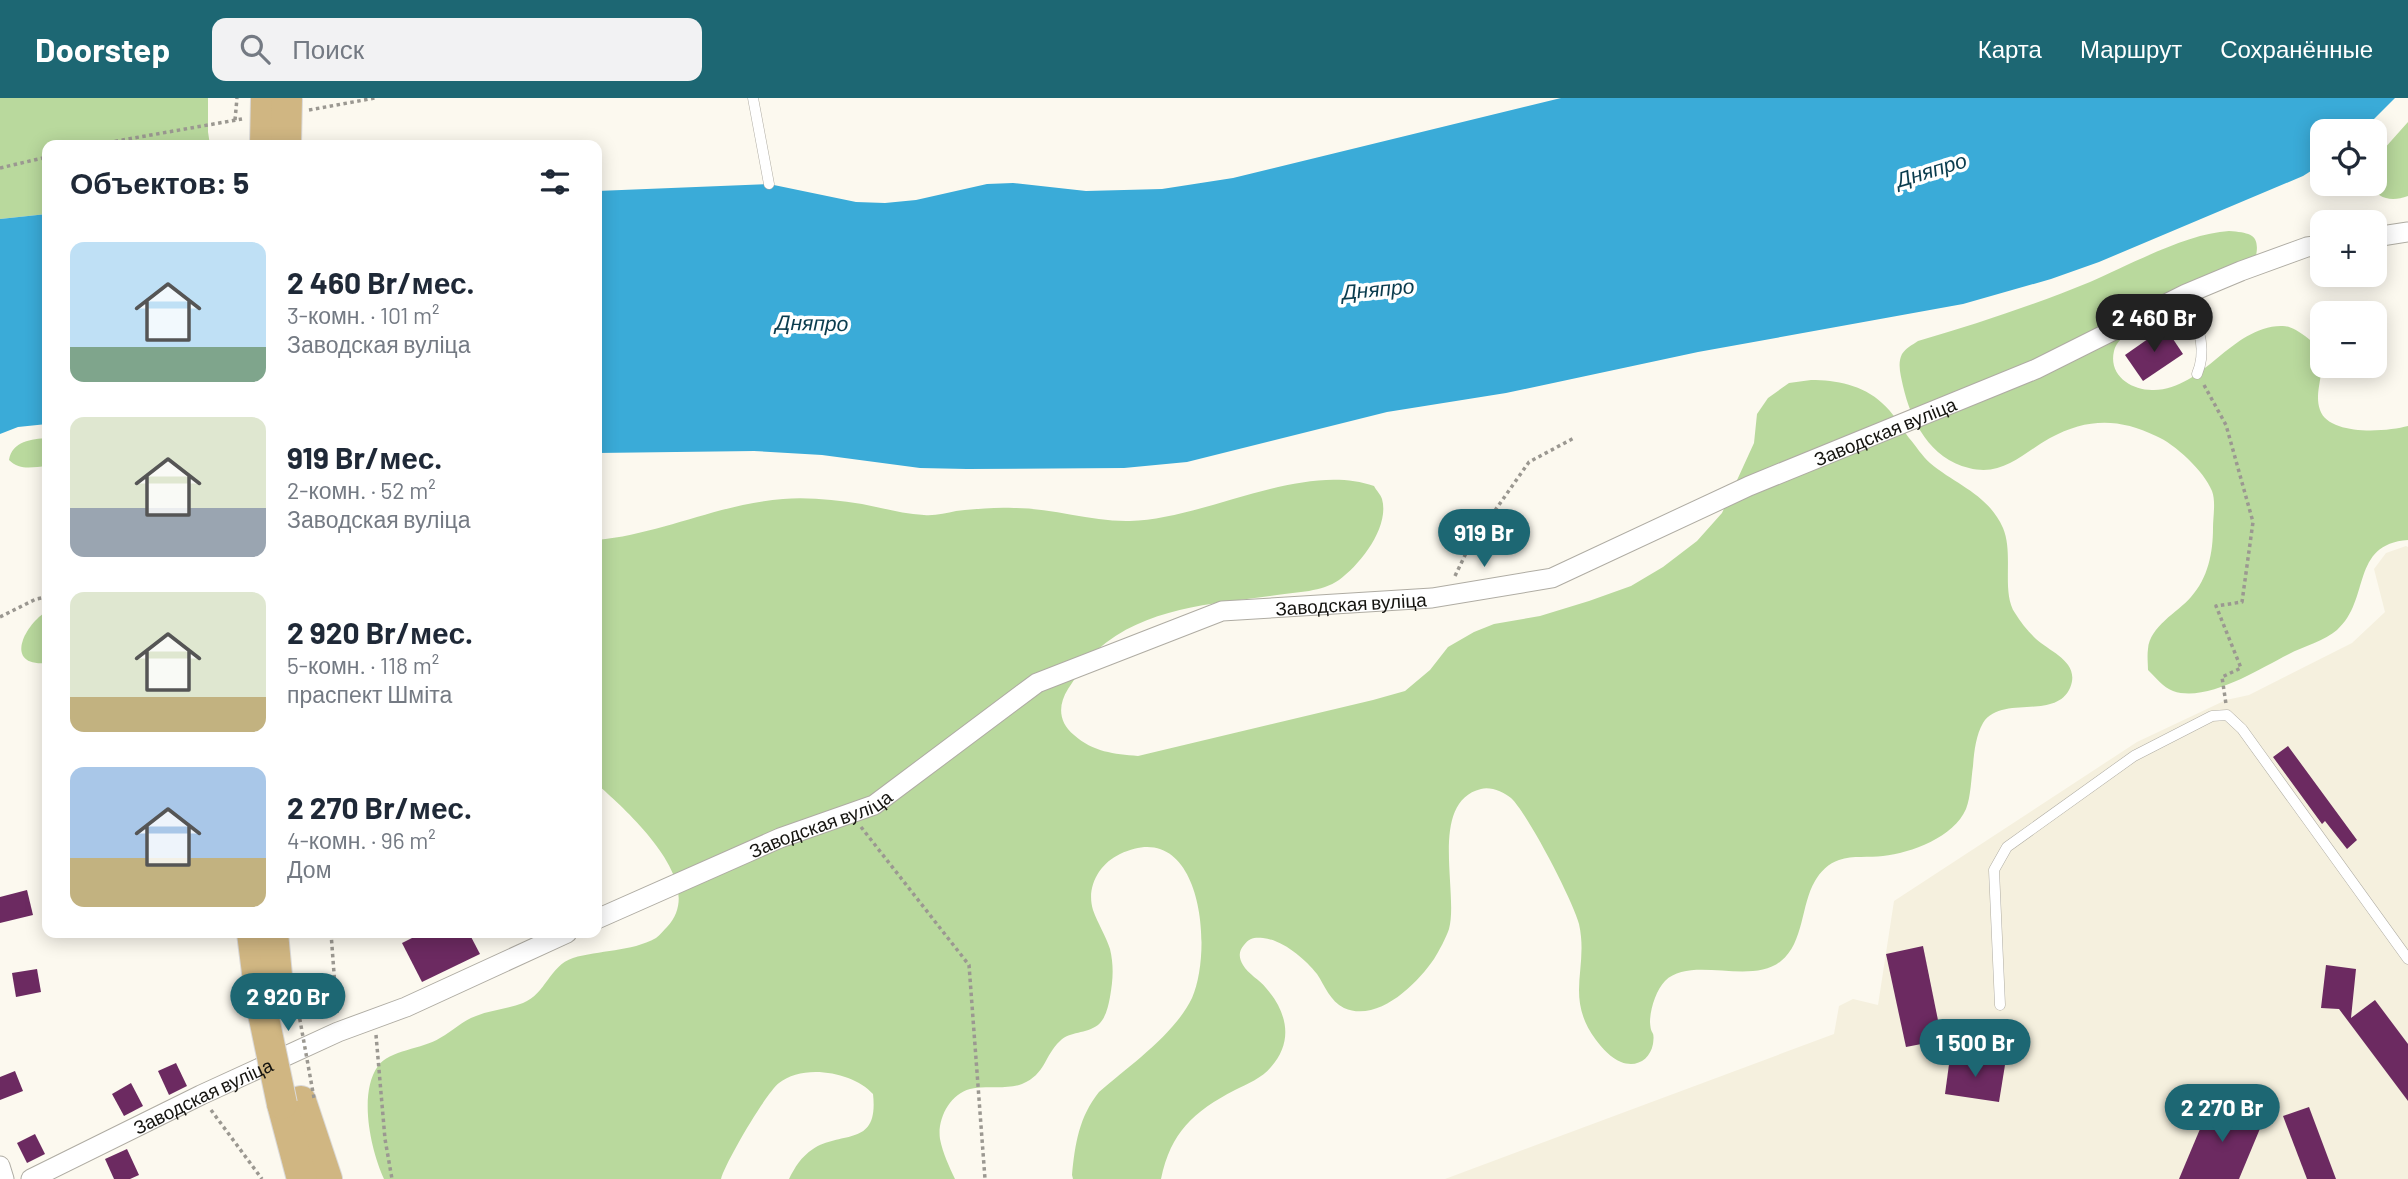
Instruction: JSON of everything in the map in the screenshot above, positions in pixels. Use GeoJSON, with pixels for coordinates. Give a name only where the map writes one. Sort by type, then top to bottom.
{"type":"FeatureCollection","features":[{"type":"Feature","properties":{"kind":"main road"},"geometry":{"type":"LineString","coordinates":[[265,140],[266,98]]}},
{"type":"Feature","properties":{"kind":"main road"},"geometry":{"type":"LineString","coordinates":[[286,140],[288,98]]}},
{"type":"Feature","properties":{"kind":"main road"},"geometry":{"type":"LineString","coordinates":[[254,938],[279,1001]]}},
{"type":"Feature","properties":{"kind":"main road"},"geometry":{"type":"LineString","coordinates":[[273,938],[279,1001],[299,1101],[327,1179]]}},
{"type":"Feature","properties":{"kind":"main road"},"geometry":{"type":"LineString","coordinates":[[299,1101],[302,1179]]}},
{"type":"Feature","properties":{"kind":"street"},"geometry":{"type":"LineString","coordinates":[[2387,235],[2408,232]]}},
{"type":"Feature","properties":{"kind":"street","name":"Заводская вуліца"},"geometry":{"type":"LineString","coordinates":[[602,917],[780,838],[874,805],[1037,682],[1222,611],[1432,598],[1552,578],[1749,486],[2036,369],[2186,294],[2310,246]]}},
{"type":"Feature","properties":{"kind":"street","name":"Заводская вуліца"},"geometry":{"type":"LineString","coordinates":[[31,1179],[201,1095],[338,1032],[406,1007],[556,938]]}},
{"type":"Feature","properties":{"kind":"street"},"geometry":{"type":"LineString","coordinates":[[0,1166],[4,1179]]}},
{"type":"Feature","properties":{"kind":"lane"},"geometry":{"type":"LineString","coordinates":[[753,98],[769,184]]}},
{"type":"Feature","properties":{"kind":"lane"},"geometry":{"type":"LineString","coordinates":[[2186,294],[2202,339],[2202,363],[2197,374]]}},
{"type":"Feature","properties":{"kind":"lane"},"geometry":{"type":"LineString","coordinates":[[2000,1004],[1994,870],[2007,847],[2134,756],[2212,716],[2227,715],[2242,729],[2408,960]]}},
{"type":"Feature","properties":{"kind":"path"},"geometry":{"type":"LineString","coordinates":[[122,140],[235,120],[237,98]]}},
{"type":"Feature","properties":{"kind":"path"},"geometry":{"type":"LineString","coordinates":[[0,168],[42,158]]}},
{"type":"Feature","properties":{"kind":"path"},"geometry":{"type":"LineString","coordinates":[[2197,374],[2226,425],[2253,522],[2242,602],[2216,606],[2241,668],[2222,677],[2227,715]]}},
{"type":"Feature","properties":{"kind":"path"},"geometry":{"type":"LineString","coordinates":[[1454,595],[1453,579],[1468,549],[1529,462],[1574,438]]}},
{"type":"Feature","properties":{"kind":"path"},"geometry":{"type":"LineString","coordinates":[[0,617],[42,598]]}},
{"type":"Feature","properties":{"kind":"path"},"geometry":{"type":"LineString","coordinates":[[850,814],[969,965],[985,1179]]}},
{"type":"Feature","properties":{"kind":"path"},"geometry":{"type":"LineString","coordinates":[[331,938],[338,1032]]}},
{"type":"Feature","properties":{"kind":"path"},"geometry":{"type":"LineString","coordinates":[[279,1001],[299,1101]]}},
{"type":"Feature","properties":{"kind":"path"},"geometry":{"type":"LineString","coordinates":[[375,1019],[392,1179]]}},
{"type":"Feature","properties":{"kind":"path"},"geometry":{"type":"LineString","coordinates":[[201,1095],[262,1179]]}},
{"type":"Feature","properties":{"kind":"shaded area"},"geometry":{"type":"Polygon","coordinates":[[[2406,546],[2408,1179],[1445,1179],[1834,1034],[1839,1006],[1853,999],[1878,1005],[1894,901],[2137,742],[2226,700],[2249,695],[2352,643],[2385,612],[2374,569],[2386,553],[2406,546]]]}},
{"type":"Feature","properties":{"kind":"green space"},"geometry":{"type":"Polygon","coordinates":[[[0,98],[208,98],[209,140],[42,140],[42,215],[0,219],[0,98]]]}},
{"type":"Feature","properties":{"kind":"green space"},"geometry":{"type":"Polygon","coordinates":[[[2408,122],[2408,196],[2396,199],[2381,196],[2387,196],[2387,146],[2408,122]]]}},
{"type":"Feature","properties":{"kind":"green space"},"geometry":{"type":"Polygon","coordinates":[[[2229,231],[2253,237],[2257,246],[2255,261],[2126,335],[2118,342],[2114,351],[2113,360],[2118,375],[2130,385],[2146,390],[2172,387],[2203,370],[2247,336],[2263,329],[2281,326],[2296,330],[2310,341],[2310,378],[2320,378],[2318,401],[2325,418],[2334,424],[2359,430],[2386,430],[2408,426],[2408,540],[2390,544],[2377,552],[2369,562],[2347,618],[2332,634],[2232,683],[2217,689],[2187,693],[2169,689],[2148,670],[2148,654],[2154,633],[2197,590],[2211,556],[2214,499],[2208,483],[2196,467],[2172,445],[2156,436],[2129,426],[2103,423],[2064,431],[2002,466],[1981,470],[1969,468],[1943,456],[1924,437],[1911,412],[1900,374],[1900,362],[1902,354],[1918,341],[2048,299],[2177,244],[2229,231]]]}},
{"type":"Feature","properties":{"kind":"green space"},"geometry":{"type":"Polygon","coordinates":[[[1830,381],[1849,385],[1875,397],[1890,411],[1927,460],[1989,507],[1997,516],[2006,538],[2009,595],[2015,613],[2036,639],[2068,664],[2072,679],[2063,698],[2053,703],[2002,710],[1983,723],[1976,744],[1968,804],[1952,828],[1931,842],[1906,851],[1883,856],[1844,858],[1825,868],[1810,890],[1794,944],[1781,961],[1754,971],[1690,970],[1665,981],[1656,995],[1651,1012],[1653,1044],[1642,1061],[1627,1064],[1614,1058],[1598,1043],[1586,1025],[1579,996],[1581,940],[1575,913],[1549,858],[1519,807],[1505,794],[1485,788],[1465,797],[1455,811],[1450,830],[1451,913],[1446,936],[1436,956],[1418,979],[1383,1006],[1357,1011],[1344,1008],[1331,997],[1312,968],[1293,951],[1278,942],[1263,938],[1252,938],[1246,943],[1240,953],[1241,960],[1279,1007],[1285,1027],[1283,1047],[1271,1067],[1263,1074],[1220,1098],[1186,1125],[1171,1148],[1161,1179],[1073,1179],[1072,1175],[1079,1131],[1092,1101],[1175,1024],[1192,998],[1199,976],[1200,920],[1195,893],[1184,869],[1169,853],[1147,847],[1113,858],[1100,870],[1093,885],[1093,910],[1110,949],[1113,973],[1103,1019],[1093,1028],[1060,1041],[1030,1080],[1010,1087],[970,1089],[956,1096],[946,1108],[940,1131],[944,1155],[955,1179],[789,1179],[799,1162],[813,1149],[864,1130],[870,1123],[873,1111],[873,1094],[864,1086],[841,1076],[814,1072],[789,1077],[773,1089],[747,1129],[721,1179],[384,1179],[371,1138],[368,1107],[372,1078],[383,1061],[390,1056],[433,1042],[471,1018],[531,999],[558,967],[573,958],[636,946],[656,938],[667,927],[677,909],[678,890],[659,849],[602,789],[602,539],[644,532],[736,507],[783,499],[842,501],[924,515],[1007,508],[1130,521],[1159,518],[1254,493],[1316,481],[1346,480],[1374,486],[1381,497],[1382,521],[1364,555],[1339,580],[1309,591],[1182,609],[1137,624],[1117,635],[1093,654],[1065,695],[1061,707],[1062,719],[1081,741],[1096,749],[1138,756],[1405,691],[1430,670],[1448,647],[1474,632],[1494,624],[1540,616],[1631,586],[1663,567],[1697,541],[1722,513],[1754,443],[1757,414],[1768,398],[1789,383],[1830,381]]]}},
{"type":"Feature","properties":{"kind":"green space"},"geometry":{"type":"Polygon","coordinates":[[[42,439],[42,466],[22,467],[9,460],[18,445],[42,439]]]}},
{"type":"Feature","properties":{"kind":"green space"},"geometry":{"type":"Polygon","coordinates":[[[42,615],[42,663],[25,659],[22,652],[25,635],[42,615]]]}},
{"type":"Feature","properties":{"kind":"water","name":"Дняпро"},"geometry":{"type":"Polygon","coordinates":[[[1561,98],[2395,98],[2374,119],[2310,119],[2310,172],[2303,176],[2099,262],[2051,279],[1963,304],[1698,352],[1506,393],[1387,412],[1187,462],[1124,468],[967,469],[920,468],[822,455],[754,451],[602,453],[602,191],[769,184],[856,202],[885,203],[916,200],[987,184],[1013,183],[1086,191],[1162,189],[1233,178],[1561,98]]]}},
{"type":"Feature","properties":{"kind":"water"},"geometry":{"type":"Polygon","coordinates":[[[42,215],[42,425],[18,427],[0,434],[0,219],[42,215]]]}},
{"type":"Feature","properties":{"kind":"building"},"geometry":{"type":"Polygon","coordinates":[[[2165,327],[2183,354],[2143,381],[2125,355],[2165,327]]]}},
{"type":"Feature","properties":{"kind":"building"},"geometry":{"type":"Polygon","coordinates":[[[2288,746],[2357,840],[2347,849],[2325,821],[2322,824],[2273,757],[2288,746]]]}},
{"type":"Feature","properties":{"kind":"building"},"geometry":{"type":"Polygon","coordinates":[[[27,890],[33,915],[0,923],[0,897],[27,890]]]}},
{"type":"Feature","properties":{"kind":"building"},"geometry":{"type":"Polygon","coordinates":[[[412,938],[472,938],[480,954],[422,982],[402,943],[412,938]]]}},
{"type":"Feature","properties":{"kind":"building"},"geometry":{"type":"Polygon","coordinates":[[[1923,946],[1942,1040],[1906,1047],[1886,954],[1923,946]]]}},
{"type":"Feature","properties":{"kind":"building"},"geometry":{"type":"Polygon","coordinates":[[[2326,965],[2356,969],[2351,1018],[2375,1000],[2408,1044],[2408,1101],[2339,1009],[2321,1008],[2326,965]]]}},
{"type":"Feature","properties":{"kind":"building"},"geometry":{"type":"Polygon","coordinates":[[[37,969],[41,992],[16,997],[12,973],[37,969]]]}},
{"type":"Feature","properties":{"kind":"building"},"geometry":{"type":"Polygon","coordinates":[[[1950,1057],[2005,1065],[1999,1102],[1945,1094],[1950,1057]]]}},
{"type":"Feature","properties":{"kind":"building"},"geometry":{"type":"Polygon","coordinates":[[[176,1063],[187,1086],[169,1095],[158,1071],[176,1063]]]}},
{"type":"Feature","properties":{"kind":"building"},"geometry":{"type":"Polygon","coordinates":[[[15,1071],[23,1091],[0,1100],[0,1077],[15,1071]]]}},
{"type":"Feature","properties":{"kind":"building"},"geometry":{"type":"Polygon","coordinates":[[[131,1083],[143,1106],[124,1116],[112,1094],[131,1083]]]}},
{"type":"Feature","properties":{"kind":"building"},"geometry":{"type":"Polygon","coordinates":[[[2213,1098],[2264,1119],[2239,1179],[2179,1179],[2213,1098]]]}},
{"type":"Feature","properties":{"kind":"building"},"geometry":{"type":"Polygon","coordinates":[[[2309,1107],[2336,1179],[2307,1179],[2283,1116],[2309,1107]]]}},
{"type":"Feature","properties":{"kind":"building"},"geometry":{"type":"Polygon","coordinates":[[[35,1134],[45,1154],[27,1163],[17,1143],[35,1134]]]}},
{"type":"Feature","properties":{"kind":"building"},"geometry":{"type":"Polygon","coordinates":[[[127,1149],[139,1175],[130,1179],[114,1179],[105,1159],[127,1149]]]}}]}
